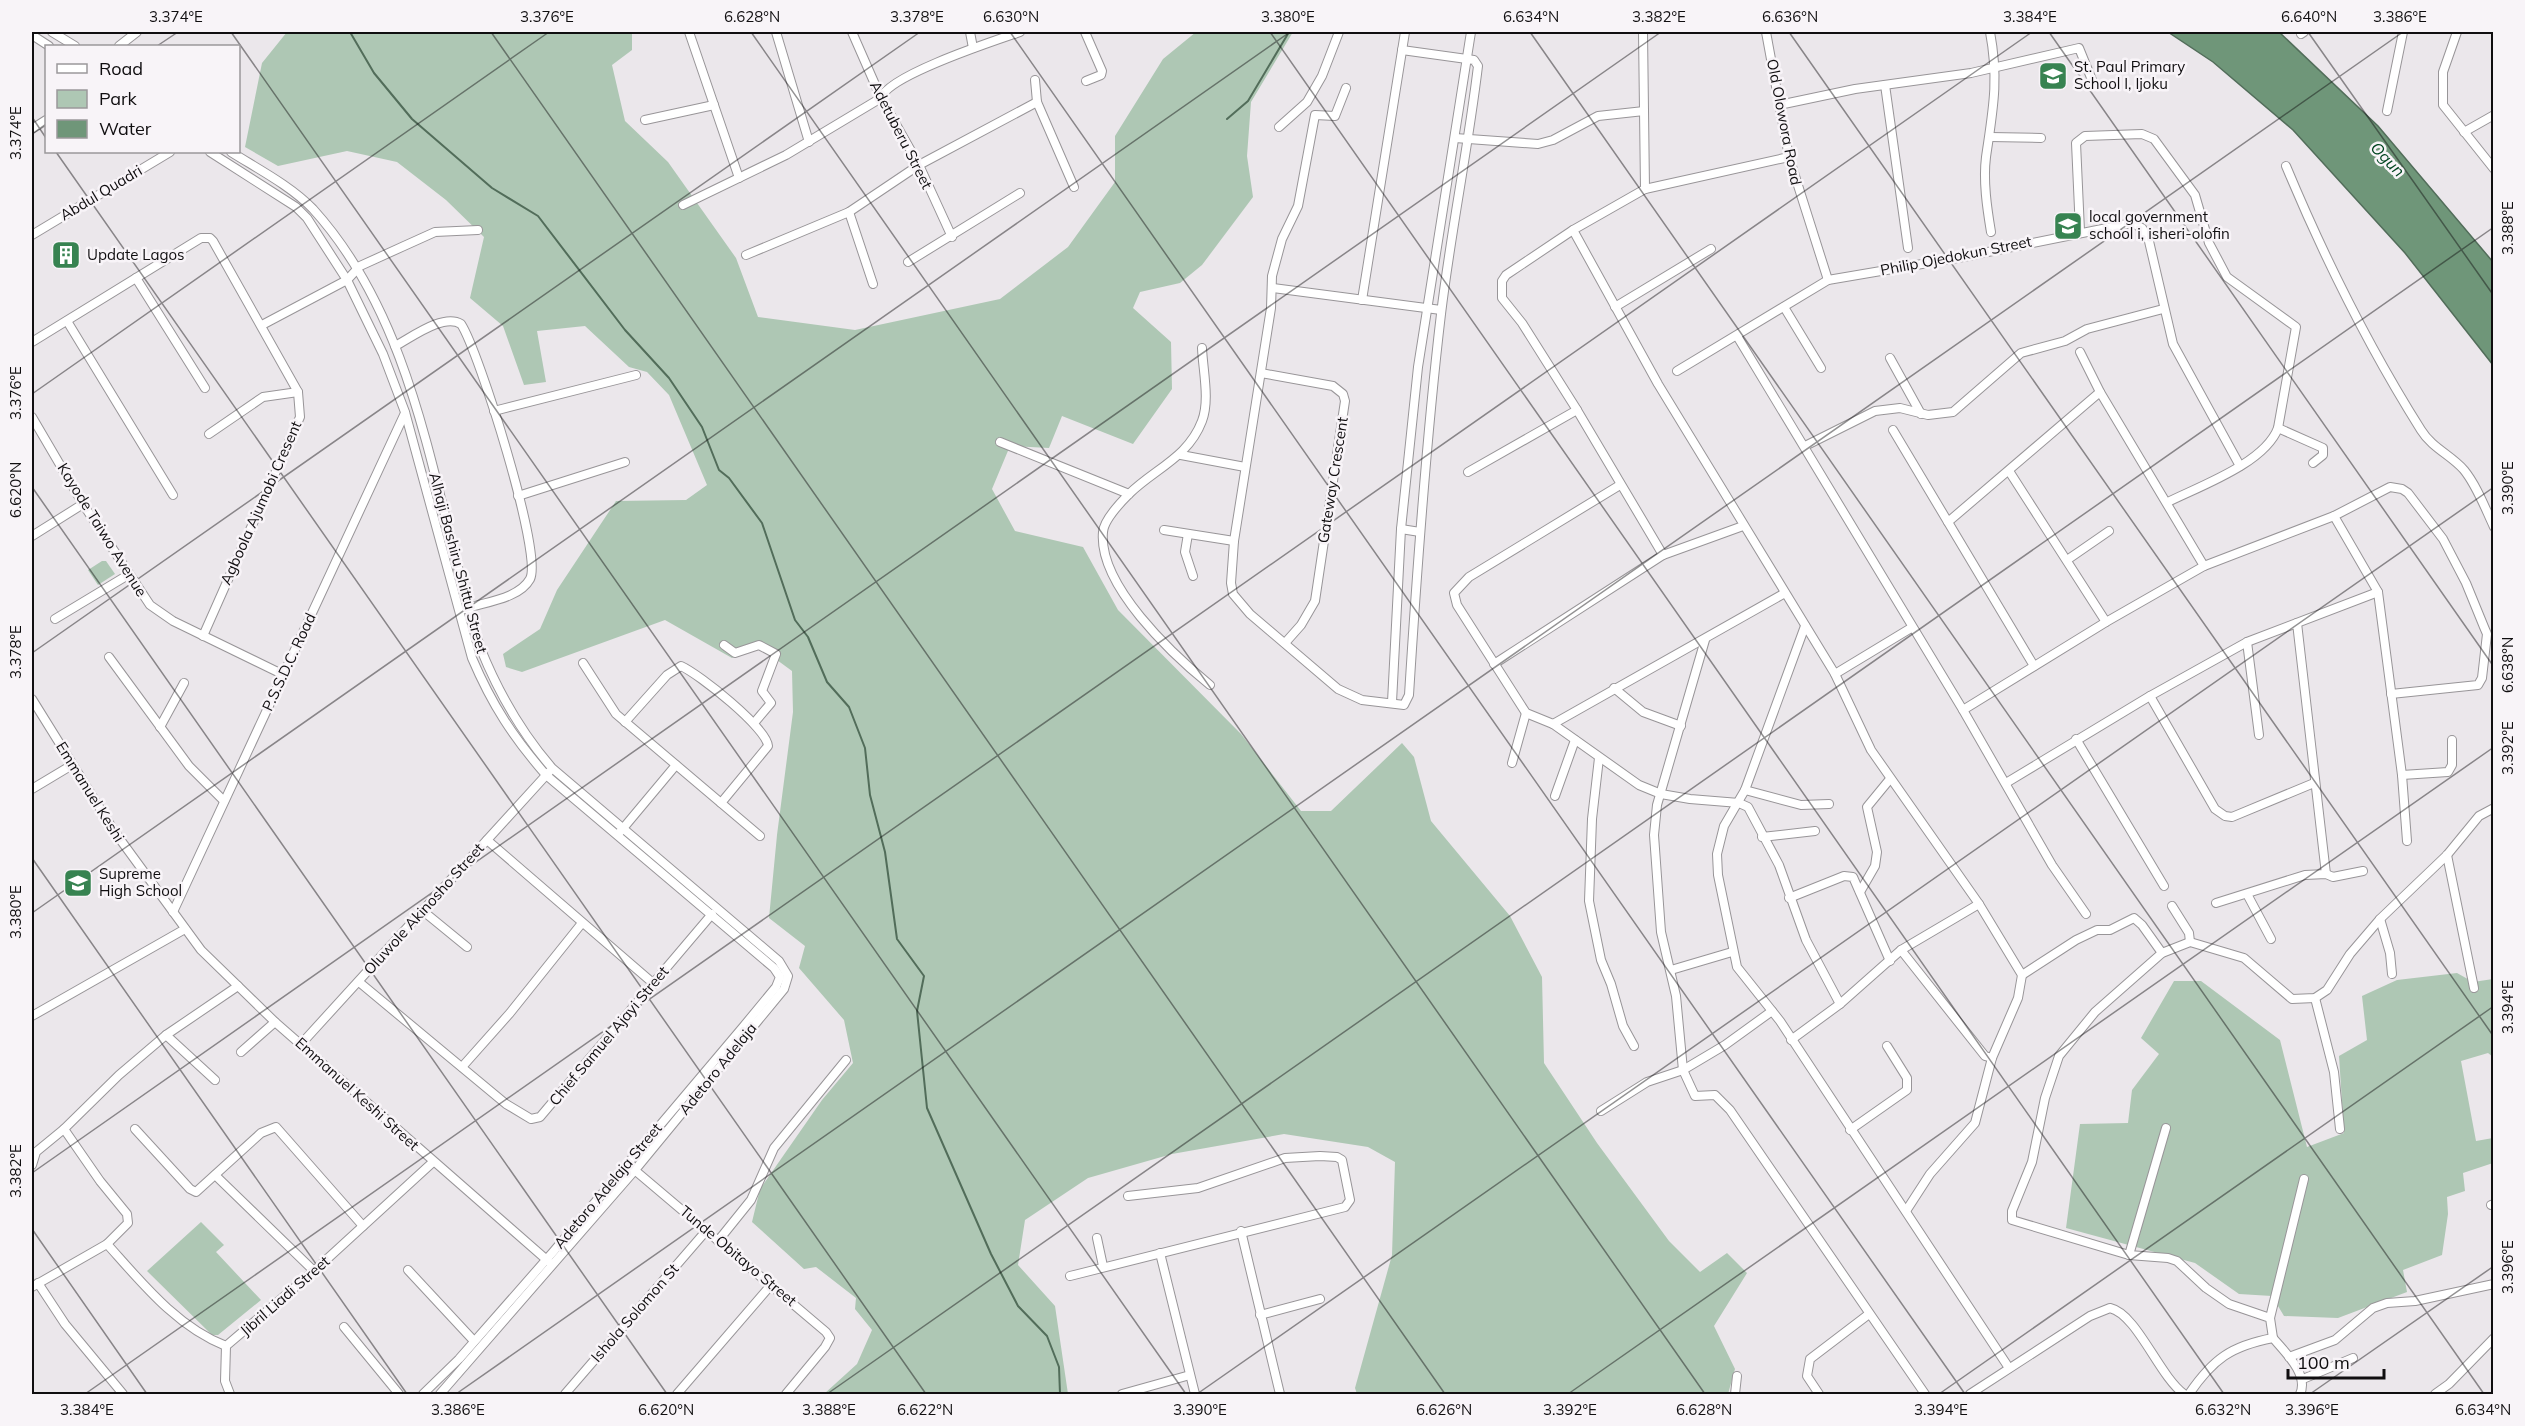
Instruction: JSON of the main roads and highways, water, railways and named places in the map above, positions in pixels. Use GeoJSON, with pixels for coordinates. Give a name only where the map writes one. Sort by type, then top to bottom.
{"type":"FeatureCollection","features":[{"type":"Feature","properties":{"kind":"water","name":"Ogun"},"geometry":{"type":"Polygon","coordinates":[[[2168,32],[2279,32],[2378,126],[2493,262],[2493,365],[2405,253],[2293,130],[2213,62],[2168,32]]]}},
{"type":"Feature","properties":{"kind":"waterway"},"geometry":{"type":"LineString","coordinates":[[350,32],[374,73],[412,119],[492,188],[538,216],[625,330],[669,378],[702,427],[719,470],[729,478],[762,523],[795,620],[808,637],[827,682],[849,707],[865,748],[870,795],[885,852],[897,939],[924,976],[917,1011],[927,1108],[991,1254],[1018,1306],[1047,1336],[1059,1367],[1060,1394]]}},
{"type":"Feature","properties":{"kind":"waterway"},"geometry":{"type":"LineString","coordinates":[[1227,119],[1248,101],[1289,32]]}},
{"type":"Feature","properties":{"kind":"place","name":"St. Paul Primary School I, Ijoku"},"geometry":{"type":"Point","coordinates":[2053,76]}},
{"type":"Feature","properties":{"kind":"place","name":"local government school i, isheri-olofin"},"geometry":{"type":"Point","coordinates":[2068,226]}},
{"type":"Feature","properties":{"kind":"place","name":"Update Lagos"},"geometry":{"type":"Point","coordinates":[66,255]}},
{"type":"Feature","properties":{"kind":"place","name":"Supreme High School"},"geometry":{"type":"Point","coordinates":[78,883]}}]}
